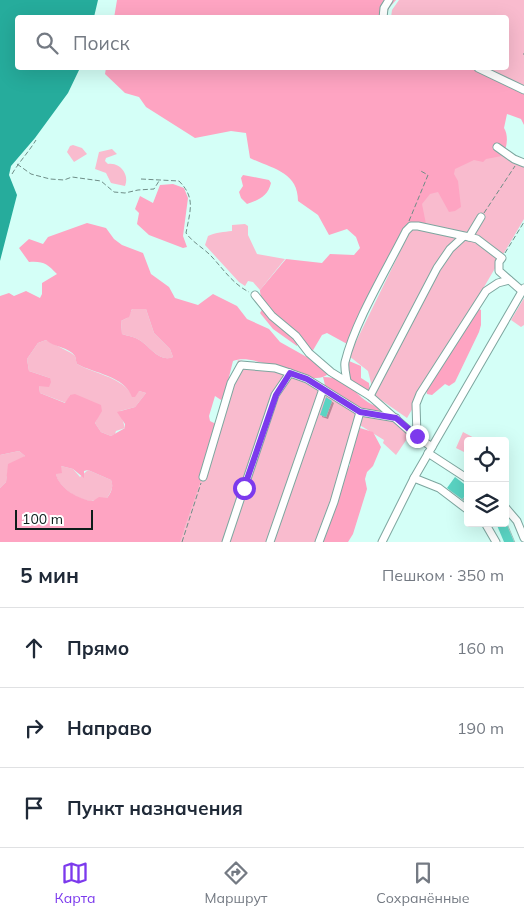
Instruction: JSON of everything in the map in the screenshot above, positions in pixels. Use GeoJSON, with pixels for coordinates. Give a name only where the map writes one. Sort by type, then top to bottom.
{"type":"FeatureCollection","features":[{"type":"Feature","properties":{"kind":"street"},"geometry":{"type":"LineString","coordinates":[[383,15],[384,8],[389,0]]}},
{"type":"Feature","properties":{"kind":"street"},"geometry":{"type":"LineString","coordinates":[[482,70],[524,90]]}},
{"type":"Feature","properties":{"kind":"street"},"geometry":{"type":"LineString","coordinates":[[497,147],[521,162]]}},
{"type":"Feature","properties":{"kind":"street"},"geometry":{"type":"LineString","coordinates":[[370,396],[437,268],[453,244],[466,237],[481,217]]}},
{"type":"Feature","properties":{"kind":"street"},"geometry":{"type":"LineString","coordinates":[[347,381],[345,362],[356,334],[402,240],[411,226],[429,227],[477,239],[502,258],[498,266],[500,271],[509,280],[523,289],[414,478],[382,542]]}},
{"type":"Feature","properties":{"kind":"street"},"geometry":{"type":"LineString","coordinates":[[417,436],[416,404],[420,394],[486,291],[498,283],[509,280]]}},
{"type":"Feature","properties":{"kind":"street"},"geometry":{"type":"LineString","coordinates":[[255,295],[272,316],[296,336],[309,353],[331,372],[370,396],[417,436],[430,450],[464,476]]}},
{"type":"Feature","properties":{"kind":"street"},"geometry":{"type":"LineString","coordinates":[[203,477],[231,383],[239,366],[246,364],[275,368],[307,379],[360,412],[396,418]]}},
{"type":"Feature","properties":{"kind":"street"},"geometry":{"type":"LineString","coordinates":[[226,542],[276,395],[290,373]]}},
{"type":"Feature","properties":{"kind":"street"},"geometry":{"type":"LineString","coordinates":[[270,542],[323,389]]}},
{"type":"Feature","properties":{"kind":"street"},"geometry":{"type":"LineString","coordinates":[[319,542],[334,502],[360,412]]}},
{"type":"Feature","properties":{"kind":"street"},"geometry":{"type":"LineString","coordinates":[[414,478],[439,488],[464,507]]}},
{"type":"Feature","properties":{"kind":"street"},"geometry":{"type":"LineString","coordinates":[[509,512],[517,521],[524,538]]}},
{"type":"Feature","properties":{"kind":"street"},"geometry":{"type":"LineString","coordinates":[[487,527],[496,542]]}},
{"type":"Feature","properties":{"kind":"path"},"geometry":{"type":"LineString","coordinates":[[12,174],[17,164],[23,161],[36,140]]}},
{"type":"Feature","properties":{"kind":"path"},"geometry":{"type":"LineString","coordinates":[[481,217],[521,162]]}},
{"type":"Feature","properties":{"kind":"path"},"geometry":{"type":"LineString","coordinates":[[17,164],[31,174],[64,180],[72,177],[101,181],[114,192],[125,193],[154,189],[159,181]]}},
{"type":"Feature","properties":{"kind":"path"},"geometry":{"type":"LineString","coordinates":[[411,226],[409,221],[412,211],[428,175],[419,170]]}},
{"type":"Feature","properties":{"kind":"path"},"geometry":{"type":"LineString","coordinates":[[141,179],[179,181],[187,189],[190,197],[186,233],[192,242],[211,255],[236,284],[255,295]]}},
{"type":"Feature","properties":{"kind":"path"},"geometry":{"type":"LineString","coordinates":[[502,258],[524,222]]}},
{"type":"Feature","properties":{"kind":"path"},"geometry":{"type":"LineString","coordinates":[[182,542],[203,477]]}},
{"type":"Feature","properties":{"kind":"shaded area"},"geometry":{"type":"Polygon","coordinates":[[[0,0],[98,0],[94,15],[15,15],[15,70],[79,70],[68,93],[35,138],[11,166],[9,175],[17,195],[0,261],[0,0]]]}},
{"type":"Feature","properties":{"kind":"shaded area"},"geometry":{"type":"Polygon","coordinates":[[[117,0],[396,0],[389,8],[387,15],[114,15],[117,0]]]}},
{"type":"Feature","properties":{"kind":"shaded area"},"geometry":{"type":"Polygon","coordinates":[[[399,0],[524,0],[524,86],[488,70],[509,70],[509,15],[391,15],[392,10],[399,0]]]}},
{"type":"Feature","properties":{"kind":"shaded area"},"geometry":{"type":"Polygon","coordinates":[[[106,70],[476,70],[524,94],[524,125],[521,119],[507,114],[504,128],[507,142],[502,156],[486,159],[483,162],[474,160],[455,169],[454,174],[458,181],[461,207],[449,212],[438,192],[430,194],[422,204],[426,224],[410,224],[349,345],[327,333],[322,335],[312,352],[273,314],[261,297],[260,290],[286,259],[322,263],[330,254],[354,255],[360,248],[356,237],[347,229],[329,235],[318,215],[298,201],[297,191],[289,178],[283,173],[250,158],[246,133],[231,131],[195,138],[146,107],[139,97],[125,93],[105,74],[106,70]]]}},
{"type":"Feature","properties":{"kind":"shaded area"},"geometry":{"type":"Polygon","coordinates":[[[70,146],[82,148],[87,154],[74,162],[67,152],[70,146]]]}},
{"type":"Feature","properties":{"kind":"shaded area"},"geometry":{"type":"Polygon","coordinates":[[[112,149],[117,154],[106,158],[105,161],[123,170],[126,178],[125,186],[111,183],[106,173],[95,169],[99,152],[112,149]]]}},
{"type":"Feature","properties":{"kind":"shaded area"},"geometry":{"type":"Polygon","coordinates":[[[483,150],[504,155],[524,164],[524,219],[407,418],[374,395],[368,371],[349,356],[426,195],[457,166],[483,150]]]}},
{"type":"Feature","properties":{"kind":"shaded area"},"geometry":{"type":"Polygon","coordinates":[[[243,175],[269,180],[271,183],[268,191],[259,199],[247,204],[241,198],[239,192],[243,186],[241,178],[243,175]]]}},
{"type":"Feature","properties":{"kind":"shaded area"},"geometry":{"type":"Polygon","coordinates":[[[173,184],[184,188],[188,198],[183,236],[187,247],[183,248],[149,235],[137,224],[139,213],[135,209],[140,196],[153,203],[160,185],[173,184]]]}},
{"type":"Feature","properties":{"kind":"shaded area"},"geometry":{"type":"Polygon","coordinates":[[[87,223],[106,228],[114,239],[122,245],[143,253],[151,274],[169,287],[175,298],[198,305],[213,294],[237,306],[247,319],[269,329],[280,342],[321,365],[328,374],[320,378],[310,377],[256,361],[244,359],[233,361],[224,397],[221,400],[215,396],[209,416],[210,421],[216,424],[206,465],[180,542],[0,542],[0,488],[6,482],[8,464],[25,456],[19,451],[0,455],[0,296],[9,293],[14,296],[26,291],[40,298],[42,283],[57,274],[45,264],[29,262],[19,248],[29,239],[43,244],[48,237],[87,223]],[[132,309],[129,317],[121,321],[122,334],[139,340],[164,358],[173,357],[170,349],[154,333],[146,309],[132,309]],[[46,340],[38,343],[27,359],[29,371],[50,378],[49,387],[39,386],[40,393],[65,403],[70,395],[75,394],[101,405],[102,411],[95,423],[101,432],[111,436],[125,428],[125,424],[117,412],[135,407],[146,393],[139,391],[135,397],[132,397],[123,384],[77,364],[75,356],[69,351],[46,340]],[[61,466],[62,473],[56,474],[61,484],[70,492],[82,498],[93,501],[99,497],[107,498],[112,490],[111,480],[88,470],[84,471],[84,478],[73,469],[61,466]]]}},
{"type":"Feature","properties":{"kind":"shaded area"},"geometry":{"type":"Polygon","coordinates":[[[245,224],[248,226],[248,235],[257,254],[285,259],[260,290],[253,282],[248,281],[245,286],[239,282],[205,245],[208,236],[232,231],[232,225],[245,224]]]}},
{"type":"Feature","properties":{"kind":"shaded area"},"geometry":{"type":"Polygon","coordinates":[[[524,298],[524,325],[521,327],[511,320],[524,298]]]}},
{"type":"Feature","properties":{"kind":"shaded area"},"geometry":{"type":"Polygon","coordinates":[[[133,308],[146,309],[154,333],[170,349],[173,357],[164,358],[139,340],[122,334],[121,321],[127,318],[133,308]]]}},
{"type":"Feature","properties":{"kind":"shaded area"},"geometry":{"type":"Polygon","coordinates":[[[263,308],[298,341],[297,346],[273,329],[260,313],[263,308]]]}},
{"type":"Feature","properties":{"kind":"shaded area"},"geometry":{"type":"Polygon","coordinates":[[[477,308],[481,310],[479,332],[455,382],[449,386],[445,384],[432,395],[427,394],[426,389],[477,308]]]}},
{"type":"Feature","properties":{"kind":"shaded area"},"geometry":{"type":"Polygon","coordinates":[[[46,340],[75,356],[77,364],[113,379],[126,387],[131,393],[139,391],[146,393],[135,407],[120,411],[125,428],[116,431],[111,436],[101,432],[95,423],[97,419],[70,395],[66,403],[40,393],[39,386],[50,378],[29,371],[27,359],[38,343],[46,340]]]}},
{"type":"Feature","properties":{"kind":"shaded area"},"geometry":{"type":"Polygon","coordinates":[[[238,360],[274,367],[306,377],[359,410],[391,419],[411,433],[396,455],[383,443],[384,440],[358,424],[317,542],[157,542],[166,526],[184,530],[238,360]]]}},
{"type":"Feature","properties":{"kind":"shaded area"},"geometry":{"type":"Polygon","coordinates":[[[349,361],[361,366],[361,378],[369,383],[370,392],[350,380],[347,362],[349,361]]]}},
{"type":"Feature","properties":{"kind":"shaded area"},"geometry":{"type":"Polygon","coordinates":[[[323,377],[341,381],[365,400],[379,407],[381,411],[377,413],[357,408],[325,385],[323,377]]]}},
{"type":"Feature","properties":{"kind":"shaded area"},"geometry":{"type":"Polygon","coordinates":[[[360,428],[373,432],[381,447],[373,466],[367,472],[365,479],[367,489],[353,534],[348,542],[320,542],[336,508],[342,478],[350,465],[349,455],[360,428]]]}},
{"type":"Feature","properties":{"kind":"shaded area"},"geometry":{"type":"Polygon","coordinates":[[[463,432],[472,437],[464,437],[464,452],[456,448],[463,432]]]}},
{"type":"Feature","properties":{"kind":"shaded area"},"geometry":{"type":"Polygon","coordinates":[[[19,451],[25,456],[10,466],[6,482],[0,488],[0,455],[19,451]]]}},
{"type":"Feature","properties":{"kind":"shaded area"},"geometry":{"type":"Polygon","coordinates":[[[61,466],[73,469],[80,477],[88,470],[111,480],[112,489],[107,498],[91,501],[69,492],[60,484],[56,474],[61,466]]]}},
{"type":"Feature","properties":{"kind":"building"},"geometry":{"type":"Polygon","coordinates":[[[326,397],[332,401],[326,417],[320,415],[326,397]]]}},
{"type":"Feature","properties":{"kind":"building"},"geometry":{"type":"Polygon","coordinates":[[[455,477],[464,484],[464,497],[462,499],[447,488],[455,477]]]}},
{"type":"Feature","properties":{"kind":"building"},"geometry":{"type":"Polygon","coordinates":[[[498,527],[508,527],[514,542],[504,542],[498,527]]]}},
{"type":"Feature","properties":{"kind":"route"},"geometry":{"type":"LineString","coordinates":[[244,488],[279,387],[290,373],[307,379],[360,412],[396,418],[417,436]]}}]}
